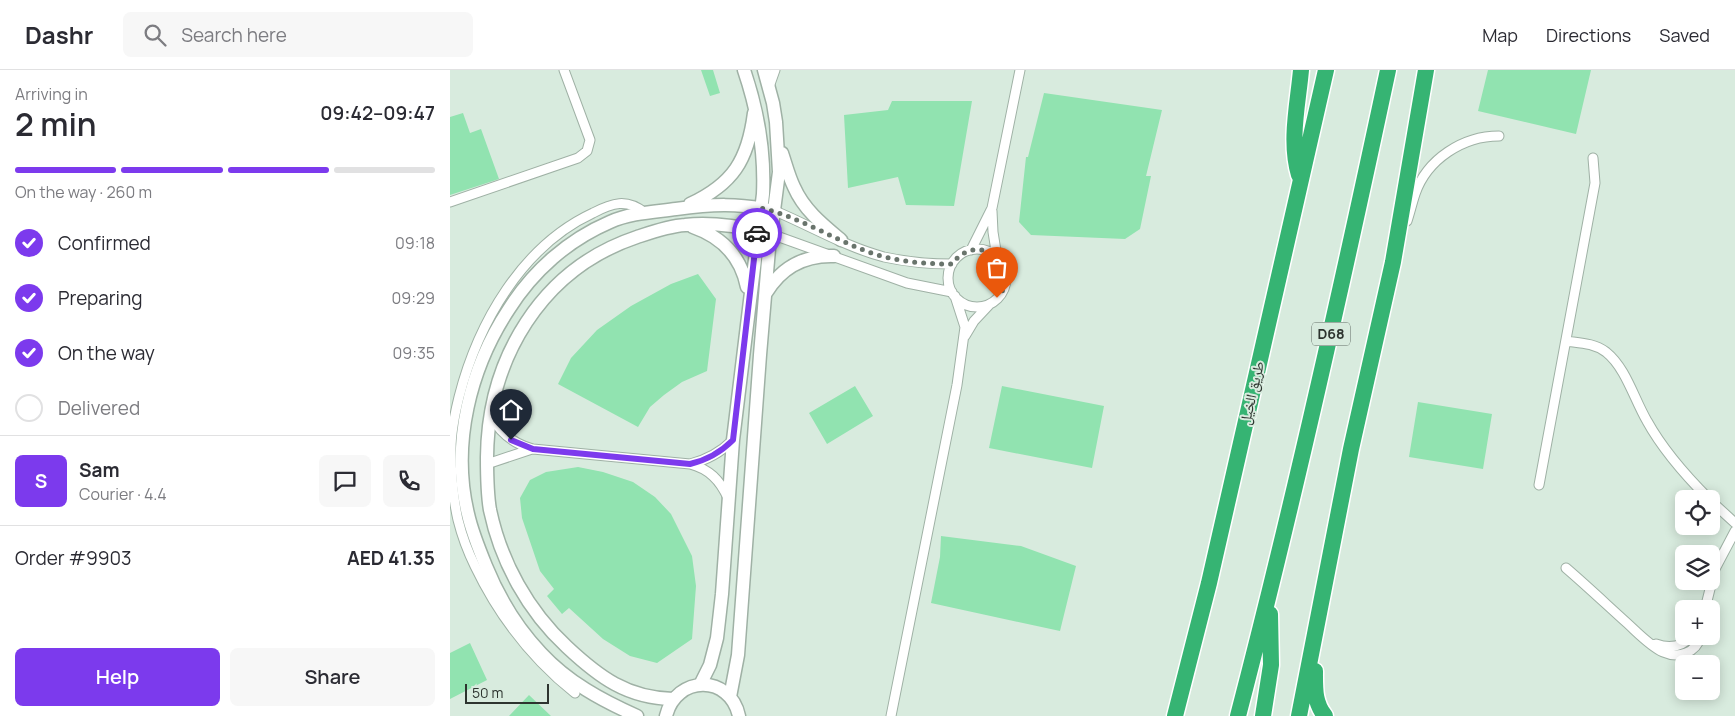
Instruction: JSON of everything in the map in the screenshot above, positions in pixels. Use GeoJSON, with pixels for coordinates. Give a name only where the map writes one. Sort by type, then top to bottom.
{"type":"FeatureCollection","features":[{"type":"Feature","properties":{"kind":"highway"},"geometry":{"type":"LineString","coordinates":[[1300,181],[1294,140],[1301,70]]}},
{"type":"Feature","properties":{"kind":"highway","name":"طريق الخيل"},"geometry":{"type":"LineString","coordinates":[[1175,716],[1209,584],[1326,70]]}},
{"type":"Feature","properties":{"kind":"highway","name":"D68"},"geometry":{"type":"LineString","coordinates":[[1238,716],[1269,597],[1346,267],[1388,70]]}},
{"type":"Feature","properties":{"kind":"highway"},"geometry":{"type":"LineString","coordinates":[[1299,716],[1353,440],[1393,262],[1426,70]]}},
{"type":"Feature","properties":{"kind":"highway"},"geometry":{"type":"LineString","coordinates":[[1263,716],[1271,664],[1269,597]]}},
{"type":"Feature","properties":{"kind":"highway"},"geometry":{"type":"LineString","coordinates":[[1312,647],[1316,697],[1320,709],[1325,716]]}},
{"type":"Feature","properties":{"kind":"street"},"geometry":{"type":"LineString","coordinates":[[450,202],[578,158],[588,151],[590,140],[564,70]]}},
{"type":"Feature","properties":{"kind":"street"},"geometry":{"type":"LineString","coordinates":[[700,685],[710,666],[717,638],[733,440],[764,174],[763,154],[754,101],[744,70]]}},
{"type":"Feature","properties":{"kind":"street"},"geometry":{"type":"LineString","coordinates":[[730,696],[738,655],[771,234],[779,172],[778,139],[773,103],[764,70]]}},
{"type":"Feature","properties":{"kind":"street"},"geometry":{"type":"LineString","coordinates":[[769,87],[775,70]]}},
{"type":"Feature","properties":{"kind":"street"},"geometry":{"type":"LineString","coordinates":[[965,336],[979,314],[1002,294],[1006,284],[1005,271],[997,257],[992,208],[1020,70]]}},
{"type":"Feature","properties":{"kind":"street"},"geometry":{"type":"LineString","coordinates":[[678,209],[711,193],[730,178],[748,141],[752,128],[754,101]]}},
{"type":"Feature","properties":{"kind":"street"},"geometry":{"type":"LineString","coordinates":[[1393,262],[1397,259],[1415,193],[1427,172],[1441,157],[1459,145],[1479,138],[1499,136]]}},
{"type":"Feature","properties":{"kind":"street"},"geometry":{"type":"LineString","coordinates":[[778,139],[791,182],[800,200],[818,220],[841,240]]}},
{"type":"Feature","properties":{"kind":"street"},"geometry":{"type":"LineString","coordinates":[[1539,485],[1595,183],[1593,158]]}},
{"type":"Feature","properties":{"kind":"street"},"geometry":{"type":"LineString","coordinates":[[575,693],[542,664],[510,627],[469,554],[458,522],[454,494],[451,448],[456,410],[465,373],[481,332],[495,306],[512,281],[536,255],[569,227],[607,206],[618,204],[634,205],[645,213]]}},
{"type":"Feature","properties":{"kind":"street"},"geometry":{"type":"LineString","coordinates":[[637,716],[586,691],[540,653],[521,630],[491,580],[467,512],[462,448],[469,400],[484,353],[498,324],[516,297],[537,272],[557,254],[584,235],[611,221],[645,213],[718,204],[774,211],[884,257],[929,264],[952,264]]}},
{"type":"Feature","properties":{"kind":"street"},"geometry":{"type":"LineString","coordinates":[[971,250],[992,208]]}},
{"type":"Feature","properties":{"kind":"street"},"geometry":{"type":"LineString","coordinates":[[673,700],[653,699],[630,692],[615,685],[577,657],[539,618],[522,593],[510,569],[497,535],[490,509],[487,464],[491,416],[497,383],[507,356],[530,316],[554,287],[600,253],[625,241],[652,232],[684,225],[717,225],[758,230],[907,282],[954,294],[966,304],[972,306],[991,303]]}},
{"type":"Feature","properties":{"kind":"street"},"geometry":{"type":"LineString","coordinates":[[684,225],[707,233],[727,247],[743,271],[749,299]]}},
{"type":"Feature","properties":{"kind":"street"},"geometry":{"type":"LineString","coordinates":[[892,716],[965,336],[964,320],[950,286],[949,275],[952,264],[960,255],[971,250],[985,250],[997,257]]}},
{"type":"Feature","properties":{"kind":"street"},"geometry":{"type":"LineString","coordinates":[[766,294],[778,277],[794,264],[813,257],[834,256]]}},
{"type":"Feature","properties":{"kind":"street"},"geometry":{"type":"LineString","coordinates":[[1566,341],[1592,344],[1613,359],[1657,437],[1680,469],[1700,490]]}},
{"type":"Feature","properties":{"kind":"street"},"geometry":{"type":"LineString","coordinates":[[491,416],[499,429],[511,440],[533,449],[690,464],[698,467],[720,482],[728,498]]}},
{"type":"Feature","properties":{"kind":"street"},"geometry":{"type":"LineString","coordinates":[[690,464],[718,453],[733,440]]}},
{"type":"Feature","properties":{"kind":"street"},"geometry":{"type":"LineString","coordinates":[[487,464],[533,449]]}},
{"type":"Feature","properties":{"kind":"street"},"geometry":{"type":"LineString","coordinates":[[1720,510],[1735,523]]}},
{"type":"Feature","properties":{"kind":"street"},"geometry":{"type":"LineString","coordinates":[[1706,600],[1715,569],[1735,531]]}},
{"type":"Feature","properties":{"kind":"street"},"geometry":{"type":"LineString","coordinates":[[1566,568],[1659,650],[1668,654],[1678,655],[1688,652],[1695,645]]}},
{"type":"Feature","properties":{"kind":"street"},"geometry":{"type":"LineString","coordinates":[[1640,635],[1667,647],[1677,645]]}},
{"type":"Feature","properties":{"kind":"street"},"geometry":{"type":"LineString","coordinates":[[666,716],[668,708],[680,692],[700,685],[716,687],[730,696],[739,716]]}},
{"type":"Feature","properties":{"kind":"building"},"geometry":{"type":"Polygon","coordinates":[[[701,70],[713,70],[720,93],[710,96],[701,70]]]}},
{"type":"Feature","properties":{"kind":"building"},"geometry":{"type":"Polygon","coordinates":[[[1488,70],[1591,70],[1576,134],[1478,111],[1488,70]]]}},
{"type":"Feature","properties":{"kind":"building"},"geometry":{"type":"Polygon","coordinates":[[[1044,93],[1162,110],[1146,176],[1151,176],[1140,229],[1125,239],[1031,235],[1019,222],[1026,157],[1028,157],[1044,93]]]}},
{"type":"Feature","properties":{"kind":"building"},"geometry":{"type":"Polygon","coordinates":[[[892,101],[972,101],[954,206],[906,205],[898,177],[848,188],[844,115],[888,110],[892,101]]]}},
{"type":"Feature","properties":{"kind":"building"},"geometry":{"type":"Polygon","coordinates":[[[463,113],[470,133],[481,129],[499,179],[450,195],[450,117],[463,113]]]}},
{"type":"Feature","properties":{"kind":"building"},"geometry":{"type":"Polygon","coordinates":[[[698,274],[716,299],[707,371],[682,382],[664,395],[650,407],[638,427],[558,384],[571,358],[597,330],[631,306],[671,284],[698,274]]]}},
{"type":"Feature","properties":{"kind":"building"},"geometry":{"type":"Polygon","coordinates":[[[855,386],[873,416],[827,444],[809,413],[855,386]]]}},
{"type":"Feature","properties":{"kind":"building"},"geometry":{"type":"Polygon","coordinates":[[[1002,386],[1104,406],[1092,468],[989,448],[1002,386]]]}},
{"type":"Feature","properties":{"kind":"building"},"geometry":{"type":"Polygon","coordinates":[[[1418,402],[1492,414],[1483,469],[1409,457],[1418,402]]]}},
{"type":"Feature","properties":{"kind":"building"},"geometry":{"type":"Polygon","coordinates":[[[578,467],[603,472],[633,482],[655,497],[671,514],[692,556],[696,586],[692,639],[657,663],[630,656],[603,639],[569,608],[562,614],[547,596],[554,589],[540,571],[522,518],[520,498],[530,480],[546,472],[578,467]]]}},
{"type":"Feature","properties":{"kind":"building"},"geometry":{"type":"Polygon","coordinates":[[[941,536],[1021,546],[1076,566],[1060,631],[931,603],[940,557],[941,536]]]}},
{"type":"Feature","properties":{"kind":"building"},"geometry":{"type":"Polygon","coordinates":[[[470,643],[487,680],[450,699],[450,653],[470,643]]]}},
{"type":"Feature","properties":{"kind":"building"},"geometry":{"type":"Polygon","coordinates":[[[529,695],[551,716],[509,716],[529,695]]]}},
{"type":"Feature","properties":{"kind":"way so far"},"geometry":{"type":"LineString","coordinates":[[757,233],[761,208],[792,218],[862,250],[884,257],[929,264],[952,264],[960,255],[966,252],[978,249],[985,250],[1000,260],[1005,271],[1006,284],[1002,294],[997,298]]}},
{"type":"Feature","properties":{"kind":"route"},"geometry":{"type":"LineString","coordinates":[[511,440],[533,449],[690,464],[709,458],[726,447],[733,440],[757,233]]}}]}
